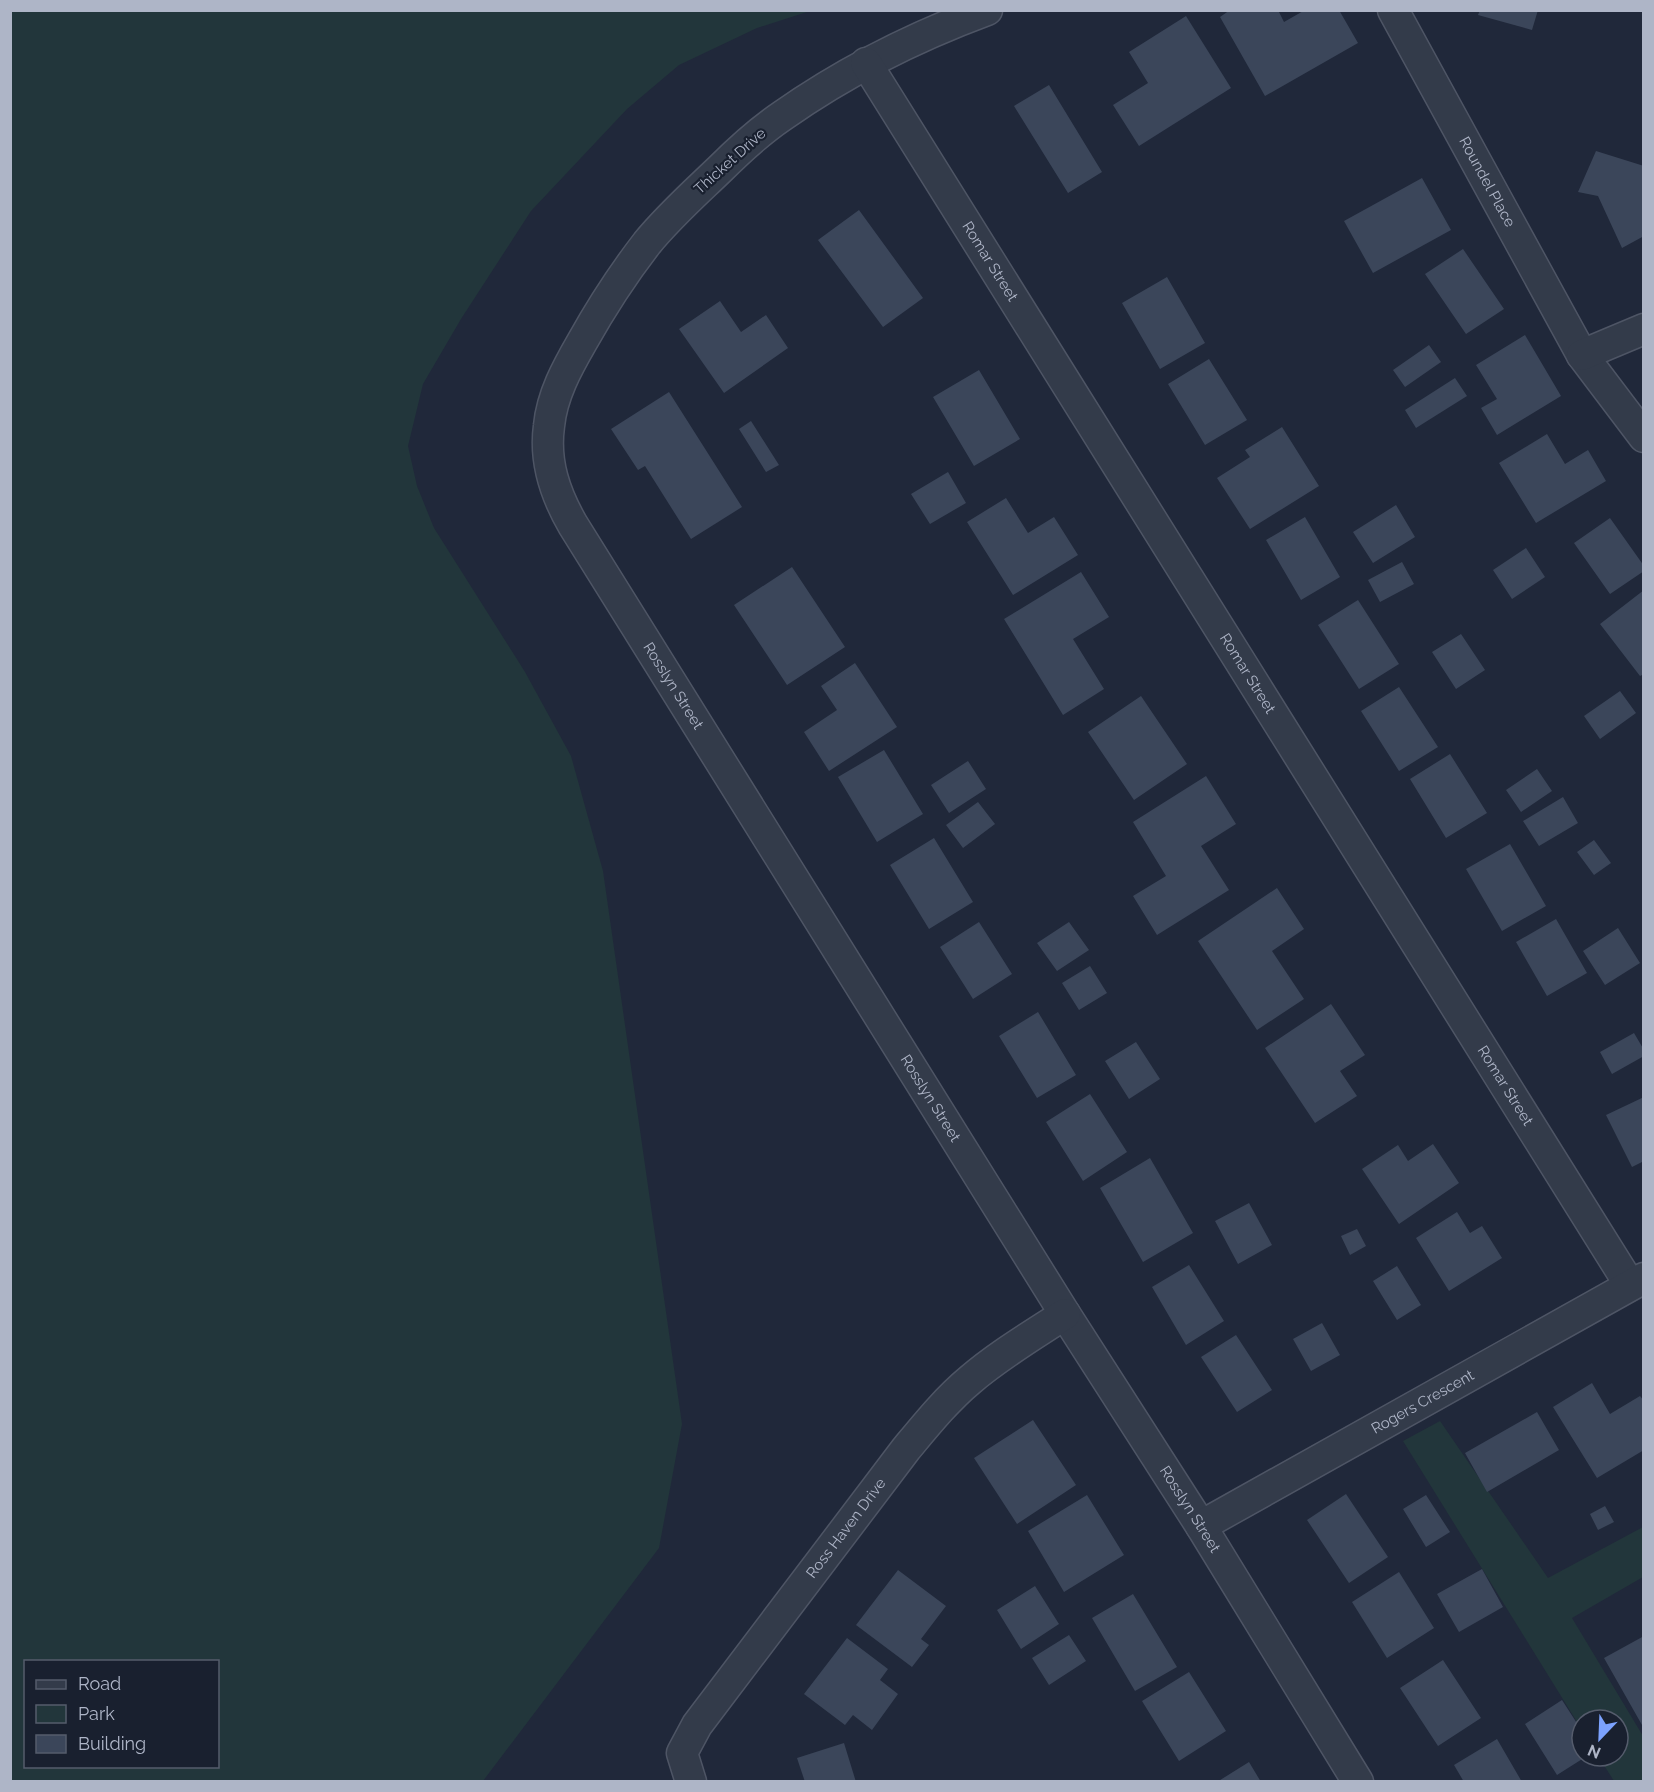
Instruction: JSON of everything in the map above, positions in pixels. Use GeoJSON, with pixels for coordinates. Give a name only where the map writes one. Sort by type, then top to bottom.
{"type":"FeatureCollection","features":[{"type":"Feature","properties":{"kind":"street","name":"Thicket Drive"},"geometry":{"type":"LineString","coordinates":[[554,400],[575,353],[615,287],[648,243],[678,209],[739,151],[780,117],[866,63],[939,28],[987,10]]}},
{"type":"Feature","properties":{"kind":"street","name":"Roundel Place"},"geometry":{"type":"LineString","coordinates":[[1393,10],[1582,356],[1644,437]]}},
{"type":"Feature","properties":{"kind":"street","name":"Romar Street"},"geometry":{"type":"LineString","coordinates":[[866,63],[1637,1281]]}},
{"type":"Feature","properties":{"kind":"street"},"geometry":{"type":"LineString","coordinates":[[1582,356],[1644,329]]}},
{"type":"Feature","properties":{"kind":"street","name":"Rosslyn Street"},"geometry":{"type":"LineString","coordinates":[[554,400],[548,447],[553,482],[560,503],[1065,1314],[1201,1526],[1358,1782]]}},
{"type":"Feature","properties":{"kind":"street","name":"Rogers Crescent"},"geometry":{"type":"LineString","coordinates":[[1201,1526],[1637,1281]]}},
{"type":"Feature","properties":{"kind":"street","name":"Ross Haven Drive"},"geometry":{"type":"LineString","coordinates":[[691,1782],[682,1753],[697,1725],[932,1417],[968,1382],[995,1360],[1065,1314]]}},
{"type":"Feature","properties":{"kind":"green space"},"geometry":{"type":"Polygon","coordinates":[[[11,10],[810,11],[757,28],[679,65],[627,109],[531,211],[461,319],[423,384],[408,446],[417,486],[434,528],[525,672],[571,756],[603,871],[682,1424],[659,1548],[483,1781],[11,1781],[11,10]]]}},
{"type":"Feature","properties":{"kind":"green space"},"geometry":{"type":"Polygon","coordinates":[[[1440,1421],[1548,1578],[1643,1527],[1643,1577],[1572,1618],[1626,1708],[1570,1708],[1570,1711],[1403,1441],[1440,1421]]]}},
{"type":"Feature","properties":{"kind":"green space"},"geometry":{"type":"Polygon","coordinates":[[[1630,1714],[1643,1736],[1643,1781],[1614,1781],[1606,1768],[1630,1768],[1630,1714]]]}},
{"type":"Feature","properties":{"kind":"building"},"geometry":{"type":"Polygon","coordinates":[[[1230,10],[1278,10],[1284,22],[1305,10],[1339,10],[1358,43],[1265,96],[1220,17],[1230,10]]]}},
{"type":"Feature","properties":{"kind":"building"},"geometry":{"type":"Polygon","coordinates":[[[1480,10],[1538,10],[1532,30],[1478,15],[1480,10]]]}},
{"type":"Feature","properties":{"kind":"building"},"geometry":{"type":"Polygon","coordinates":[[[1186,16],[1231,88],[1139,146],[1113,105],[1148,83],[1129,52],[1186,16]]]}},
{"type":"Feature","properties":{"kind":"building"},"geometry":{"type":"Polygon","coordinates":[[[1049,85],[1102,172],[1068,193],[1014,106],[1049,85]]]}},
{"type":"Feature","properties":{"kind":"building"},"geometry":{"type":"Polygon","coordinates":[[[1596,151],[1644,166],[1644,236],[1622,248],[1598,196],[1578,192],[1596,151]]]}},
{"type":"Feature","properties":{"kind":"building"},"geometry":{"type":"Polygon","coordinates":[[[1422,178],[1451,230],[1373,273],[1344,221],[1422,178]]]}},
{"type":"Feature","properties":{"kind":"building"},"geometry":{"type":"Polygon","coordinates":[[[859,210],[923,298],[883,327],[818,240],[859,210]]]}},
{"type":"Feature","properties":{"kind":"building"},"geometry":{"type":"Polygon","coordinates":[[[1463,249],[1504,309],[1466,334],[1425,274],[1463,249]]]}},
{"type":"Feature","properties":{"kind":"building"},"geometry":{"type":"Polygon","coordinates":[[[1167,277],[1205,343],[1160,369],[1122,303],[1167,277]]]}},
{"type":"Feature","properties":{"kind":"building"},"geometry":{"type":"Polygon","coordinates":[[[720,301],[741,332],[766,315],[788,348],[724,393],[679,329],[720,301]]]}},
{"type":"Feature","properties":{"kind":"building"},"geometry":{"type":"Polygon","coordinates":[[[1525,335],[1561,396],[1497,435],[1481,408],[1497,399],[1476,365],[1525,335]]]}},
{"type":"Feature","properties":{"kind":"building"},"geometry":{"type":"Polygon","coordinates":[[[1429,345],[1441,362],[1405,387],[1393,370],[1429,345]]]}},
{"type":"Feature","properties":{"kind":"building"},"geometry":{"type":"Polygon","coordinates":[[[1209,359],[1247,420],[1205,445],[1168,384],[1209,359]]]}},
{"type":"Feature","properties":{"kind":"building"},"geometry":{"type":"Polygon","coordinates":[[[979,370],[1020,439],[974,466],[933,397],[979,370]]]}},
{"type":"Feature","properties":{"kind":"building"},"geometry":{"type":"Polygon","coordinates":[[[1455,378],[1467,396],[1416,428],[1405,410],[1455,378]]]}},
{"type":"Feature","properties":{"kind":"building"},"geometry":{"type":"Polygon","coordinates":[[[669,392],[742,507],[691,539],[645,466],[638,470],[611,429],[669,392]]]}},
{"type":"Feature","properties":{"kind":"building"},"geometry":{"type":"Polygon","coordinates":[[[751,421],[779,465],[766,472],[739,429],[751,421]]]}},
{"type":"Feature","properties":{"kind":"building"},"geometry":{"type":"Polygon","coordinates":[[[1282,427],[1319,486],[1250,529],[1217,478],[1250,457],[1245,450],[1282,427]]]}},
{"type":"Feature","properties":{"kind":"building"},"geometry":{"type":"Polygon","coordinates":[[[1547,434],[1565,464],[1588,450],[1606,481],[1536,523],[1499,463],[1547,434]]]}},
{"type":"Feature","properties":{"kind":"building"},"geometry":{"type":"Polygon","coordinates":[[[948,472],[966,503],[930,524],[911,494],[948,472]]]}},
{"type":"Feature","properties":{"kind":"building"},"geometry":{"type":"Polygon","coordinates":[[[1006,498],[1028,533],[1054,517],[1078,555],[1013,595],[967,522],[1006,498]]]}},
{"type":"Feature","properties":{"kind":"building"},"geometry":{"type":"Polygon","coordinates":[[[1396,505],[1415,537],[1373,563],[1353,532],[1396,505]]]}},
{"type":"Feature","properties":{"kind":"building"},"geometry":{"type":"Polygon","coordinates":[[[1305,517],[1340,577],[1301,600],[1266,540],[1305,517]]]}},
{"type":"Feature","properties":{"kind":"building"},"geometry":{"type":"Polygon","coordinates":[[[1610,518],[1644,566],[1644,571],[1610,594],[1574,543],[1610,518]]]}},
{"type":"Feature","properties":{"kind":"building"},"geometry":{"type":"Polygon","coordinates":[[[1526,548],[1545,577],[1512,599],[1493,570],[1526,548]]]}},
{"type":"Feature","properties":{"kind":"building"},"geometry":{"type":"Polygon","coordinates":[[[1402,562],[1414,584],[1380,602],[1368,580],[1402,562]]]}},
{"type":"Feature","properties":{"kind":"building"},"geometry":{"type":"Polygon","coordinates":[[[792,567],[845,647],[787,685],[734,605],[792,567]]]}},
{"type":"Feature","properties":{"kind":"building"},"geometry":{"type":"Polygon","coordinates":[[[1081,572],[1109,617],[1073,639],[1104,689],[1063,715],[1004,619],[1081,572]]]}},
{"type":"Feature","properties":{"kind":"building"},"geometry":{"type":"Polygon","coordinates":[[[1644,590],[1644,674],[1640,676],[1600,624],[1644,590]]]}},
{"type":"Feature","properties":{"kind":"building"},"geometry":{"type":"Polygon","coordinates":[[[1358,600],[1399,664],[1359,689],[1318,625],[1358,600]]]}},
{"type":"Feature","properties":{"kind":"building"},"geometry":{"type":"Polygon","coordinates":[[[1461,634],[1485,670],[1456,689],[1432,652],[1461,634]]]}},
{"type":"Feature","properties":{"kind":"building"},"geometry":{"type":"Polygon","coordinates":[[[855,663],[897,727],[829,771],[804,732],[837,710],[821,686],[855,663]]]}},
{"type":"Feature","properties":{"kind":"building"},"geometry":{"type":"Polygon","coordinates":[[[1399,687],[1438,747],[1399,771],[1361,711],[1399,687]]]}},
{"type":"Feature","properties":{"kind":"building"},"geometry":{"type":"Polygon","coordinates":[[[1620,691],[1636,713],[1600,739],[1584,716],[1620,691]]]}},
{"type":"Feature","properties":{"kind":"building"},"geometry":{"type":"Polygon","coordinates":[[[1141,696],[1187,764],[1134,800],[1088,732],[1141,696]]]}},
{"type":"Feature","properties":{"kind":"building"},"geometry":{"type":"Polygon","coordinates":[[[884,750],[923,814],[877,842],[838,777],[884,750]]]}},
{"type":"Feature","properties":{"kind":"building"},"geometry":{"type":"Polygon","coordinates":[[[1450,754],[1487,813],[1446,838],[1410,779],[1450,754]]]}},
{"type":"Feature","properties":{"kind":"building"},"geometry":{"type":"Polygon","coordinates":[[[968,761],[986,789],[949,813],[931,785],[968,761]]]}},
{"type":"Feature","properties":{"kind":"building"},"geometry":{"type":"Polygon","coordinates":[[[1537,769],[1552,791],[1521,812],[1506,790],[1537,769]]]}},
{"type":"Feature","properties":{"kind":"building"},"geometry":{"type":"Polygon","coordinates":[[[1206,776],[1236,824],[1201,846],[1229,890],[1157,935],[1133,896],[1166,876],[1133,822],[1206,776]]]}},
{"type":"Feature","properties":{"kind":"building"},"geometry":{"type":"Polygon","coordinates":[[[1563,797],[1578,823],[1539,846],[1523,821],[1563,797]]]}},
{"type":"Feature","properties":{"kind":"building"},"geometry":{"type":"Polygon","coordinates":[[[978,802],[995,824],[963,848],[946,825],[978,802]]]}},
{"type":"Feature","properties":{"kind":"building"},"geometry":{"type":"Polygon","coordinates":[[[934,838],[973,902],[929,929],[890,865],[934,838]]]}},
{"type":"Feature","properties":{"kind":"building"},"geometry":{"type":"Polygon","coordinates":[[[1594,840],[1611,863],[1594,875],[1577,852],[1594,840]]]}},
{"type":"Feature","properties":{"kind":"building"},"geometry":{"type":"Polygon","coordinates":[[[1510,844],[1546,906],[1502,931],[1466,869],[1510,844]]]}},
{"type":"Feature","properties":{"kind":"building"},"geometry":{"type":"Polygon","coordinates":[[[1277,888],[1304,929],[1272,951],[1304,999],[1257,1030],[1198,941],[1277,888]]]}},
{"type":"Feature","properties":{"kind":"building"},"geometry":{"type":"Polygon","coordinates":[[[1556,919],[1587,973],[1547,996],[1516,942],[1556,919]]]}},
{"type":"Feature","properties":{"kind":"building"},"geometry":{"type":"Polygon","coordinates":[[[979,922],[1012,974],[973,999],[940,947],[979,922]]]}},
{"type":"Feature","properties":{"kind":"building"},"geometry":{"type":"Polygon","coordinates":[[[1069,922],[1089,950],[1057,971],[1037,943],[1069,922]]]}},
{"type":"Feature","properties":{"kind":"building"},"geometry":{"type":"Polygon","coordinates":[[[1618,928],[1640,963],[1605,985],[1583,951],[1618,928]]]}},
{"type":"Feature","properties":{"kind":"building"},"geometry":{"type":"Polygon","coordinates":[[[1090,966],[1107,993],[1079,1010],[1062,983],[1090,966]]]}},
{"type":"Feature","properties":{"kind":"building"},"geometry":{"type":"Polygon","coordinates":[[[1331,1004],[1365,1055],[1340,1071],[1357,1096],[1315,1123],[1265,1048],[1331,1004]]]}},
{"type":"Feature","properties":{"kind":"building"},"geometry":{"type":"Polygon","coordinates":[[[1038,1012],[1076,1075],[1037,1098],[999,1036],[1038,1012]]]}},
{"type":"Feature","properties":{"kind":"building"},"geometry":{"type":"Polygon","coordinates":[[[1634,1033],[1644,1050],[1644,1056],[1612,1074],[1600,1052],[1634,1033]]]}},
{"type":"Feature","properties":{"kind":"building"},"geometry":{"type":"Polygon","coordinates":[[[1136,1042],[1160,1079],[1129,1099],[1105,1061],[1136,1042]]]}},
{"type":"Feature","properties":{"kind":"building"},"geometry":{"type":"Polygon","coordinates":[[[1090,1094],[1127,1152],[1083,1181],[1046,1122],[1090,1094]]]}},
{"type":"Feature","properties":{"kind":"building"},"geometry":{"type":"Polygon","coordinates":[[[1644,1097],[1644,1161],[1632,1167],[1606,1115],[1644,1097]]]}},
{"type":"Feature","properties":{"kind":"building"},"geometry":{"type":"Polygon","coordinates":[[[1433,1144],[1459,1183],[1399,1224],[1362,1169],[1398,1145],[1408,1161],[1433,1144]]]}},
{"type":"Feature","properties":{"kind":"building"},"geometry":{"type":"Polygon","coordinates":[[[1150,1158],[1193,1233],[1143,1262],[1100,1188],[1150,1158]]]}},
{"type":"Feature","properties":{"kind":"building"},"geometry":{"type":"Polygon","coordinates":[[[1249,1203],[1272,1245],[1238,1264],[1215,1221],[1249,1203]]]}},
{"type":"Feature","properties":{"kind":"building"},"geometry":{"type":"Polygon","coordinates":[[[1457,1212],[1470,1233],[1482,1226],[1502,1258],[1449,1291],[1416,1238],[1457,1212]]]}},
{"type":"Feature","properties":{"kind":"building"},"geometry":{"type":"Polygon","coordinates":[[[1357,1229],[1366,1246],[1350,1255],[1341,1236],[1357,1229]]]}},
{"type":"Feature","properties":{"kind":"building"},"geometry":{"type":"Polygon","coordinates":[[[1189,1265],[1224,1321],[1186,1345],[1152,1287],[1189,1265]]]}},
{"type":"Feature","properties":{"kind":"building"},"geometry":{"type":"Polygon","coordinates":[[[1397,1266],[1421,1305],[1397,1320],[1373,1281],[1397,1266]]]}},
{"type":"Feature","properties":{"kind":"building"},"geometry":{"type":"Polygon","coordinates":[[[1322,1323],[1340,1355],[1311,1371],[1293,1339],[1322,1323]]]}},
{"type":"Feature","properties":{"kind":"building"},"geometry":{"type":"Polygon","coordinates":[[[1236,1335],[1272,1390],[1237,1412],[1201,1357],[1236,1335]]]}},
{"type":"Feature","properties":{"kind":"building"},"geometry":{"type":"Polygon","coordinates":[[[1592,1383],[1610,1414],[1640,1396],[1644,1401],[1644,1450],[1597,1478],[1553,1407],[1592,1383]]]}},
{"type":"Feature","properties":{"kind":"building"},"geometry":{"type":"Polygon","coordinates":[[[1537,1412],[1559,1450],[1487,1492],[1465,1453],[1537,1412]]]}},
{"type":"Feature","properties":{"kind":"building"},"geometry":{"type":"Polygon","coordinates":[[[1033,1420],[1076,1485],[1017,1524],[974,1458],[1033,1420]]]}},
{"type":"Feature","properties":{"kind":"building"},"geometry":{"type":"Polygon","coordinates":[[[1346,1494],[1388,1557],[1349,1583],[1307,1520],[1346,1494]]]}},
{"type":"Feature","properties":{"kind":"building"},"geometry":{"type":"Polygon","coordinates":[[[1087,1495],[1124,1555],[1064,1592],[1028,1531],[1087,1495]]]}},
{"type":"Feature","properties":{"kind":"building"},"geometry":{"type":"Polygon","coordinates":[[[1426,1495],[1450,1532],[1426,1547],[1403,1509],[1426,1495]]]}},
{"type":"Feature","properties":{"kind":"building"},"geometry":{"type":"Polygon","coordinates":[[[1605,1506],[1614,1522],[1598,1530],[1590,1514],[1605,1506]]]}},
{"type":"Feature","properties":{"kind":"building"},"geometry":{"type":"Polygon","coordinates":[[[1482,1569],[1503,1607],[1459,1632],[1437,1594],[1482,1569]]]}},
{"type":"Feature","properties":{"kind":"building"},"geometry":{"type":"Polygon","coordinates":[[[898,1570],[946,1606],[921,1639],[929,1645],[912,1667],[856,1625],[898,1570]]]}},
{"type":"Feature","properties":{"kind":"building"},"geometry":{"type":"Polygon","coordinates":[[[1399,1572],[1434,1628],[1387,1658],[1352,1602],[1399,1572]]]}},
{"type":"Feature","properties":{"kind":"building"},"geometry":{"type":"Polygon","coordinates":[[[1035,1586],[1059,1624],[1021,1649],[997,1610],[1035,1586]]]}},
{"type":"Feature","properties":{"kind":"building"},"geometry":{"type":"Polygon","coordinates":[[[1133,1594],[1177,1667],[1135,1691],[1092,1618],[1133,1594]]]}},
{"type":"Feature","properties":{"kind":"building"},"geometry":{"type":"Polygon","coordinates":[[[1069,1635],[1086,1661],[1049,1685],[1032,1658],[1069,1635]]]}},
{"type":"Feature","properties":{"kind":"building"},"geometry":{"type":"Polygon","coordinates":[[[1644,1636],[1644,1723],[1642,1725],[1604,1658],[1644,1636]]]}},
{"type":"Feature","properties":{"kind":"building"},"geometry":{"type":"Polygon","coordinates":[[[847,1638],[888,1669],[880,1680],[898,1694],[872,1730],[853,1715],[845,1725],[804,1694],[847,1638]]]}},
{"type":"Feature","properties":{"kind":"building"},"geometry":{"type":"Polygon","coordinates":[[[1443,1660],[1481,1718],[1438,1746],[1400,1688],[1443,1660]]]}},
{"type":"Feature","properties":{"kind":"building"},"geometry":{"type":"Polygon","coordinates":[[[1189,1672],[1226,1731],[1179,1761],[1142,1701],[1189,1672]]]}},
{"type":"Feature","properties":{"kind":"building"},"geometry":{"type":"Polygon","coordinates":[[[1562,1700],[1570,1712],[1570,1767],[1557,1775],[1525,1724],[1562,1700]]]}},
{"type":"Feature","properties":{"kind":"building"},"geometry":{"type":"Polygon","coordinates":[[[1497,1739],[1522,1782],[1464,1782],[1454,1765],[1497,1739]]]}},
{"type":"Feature","properties":{"kind":"building"},"geometry":{"type":"Polygon","coordinates":[[[844,1743],[856,1782],[805,1782],[797,1758],[844,1743]]]}},
{"type":"Feature","properties":{"kind":"building"},"geometry":{"type":"Polygon","coordinates":[[[1249,1762],[1261,1782],[1217,1782],[1249,1762]]]}}]}
